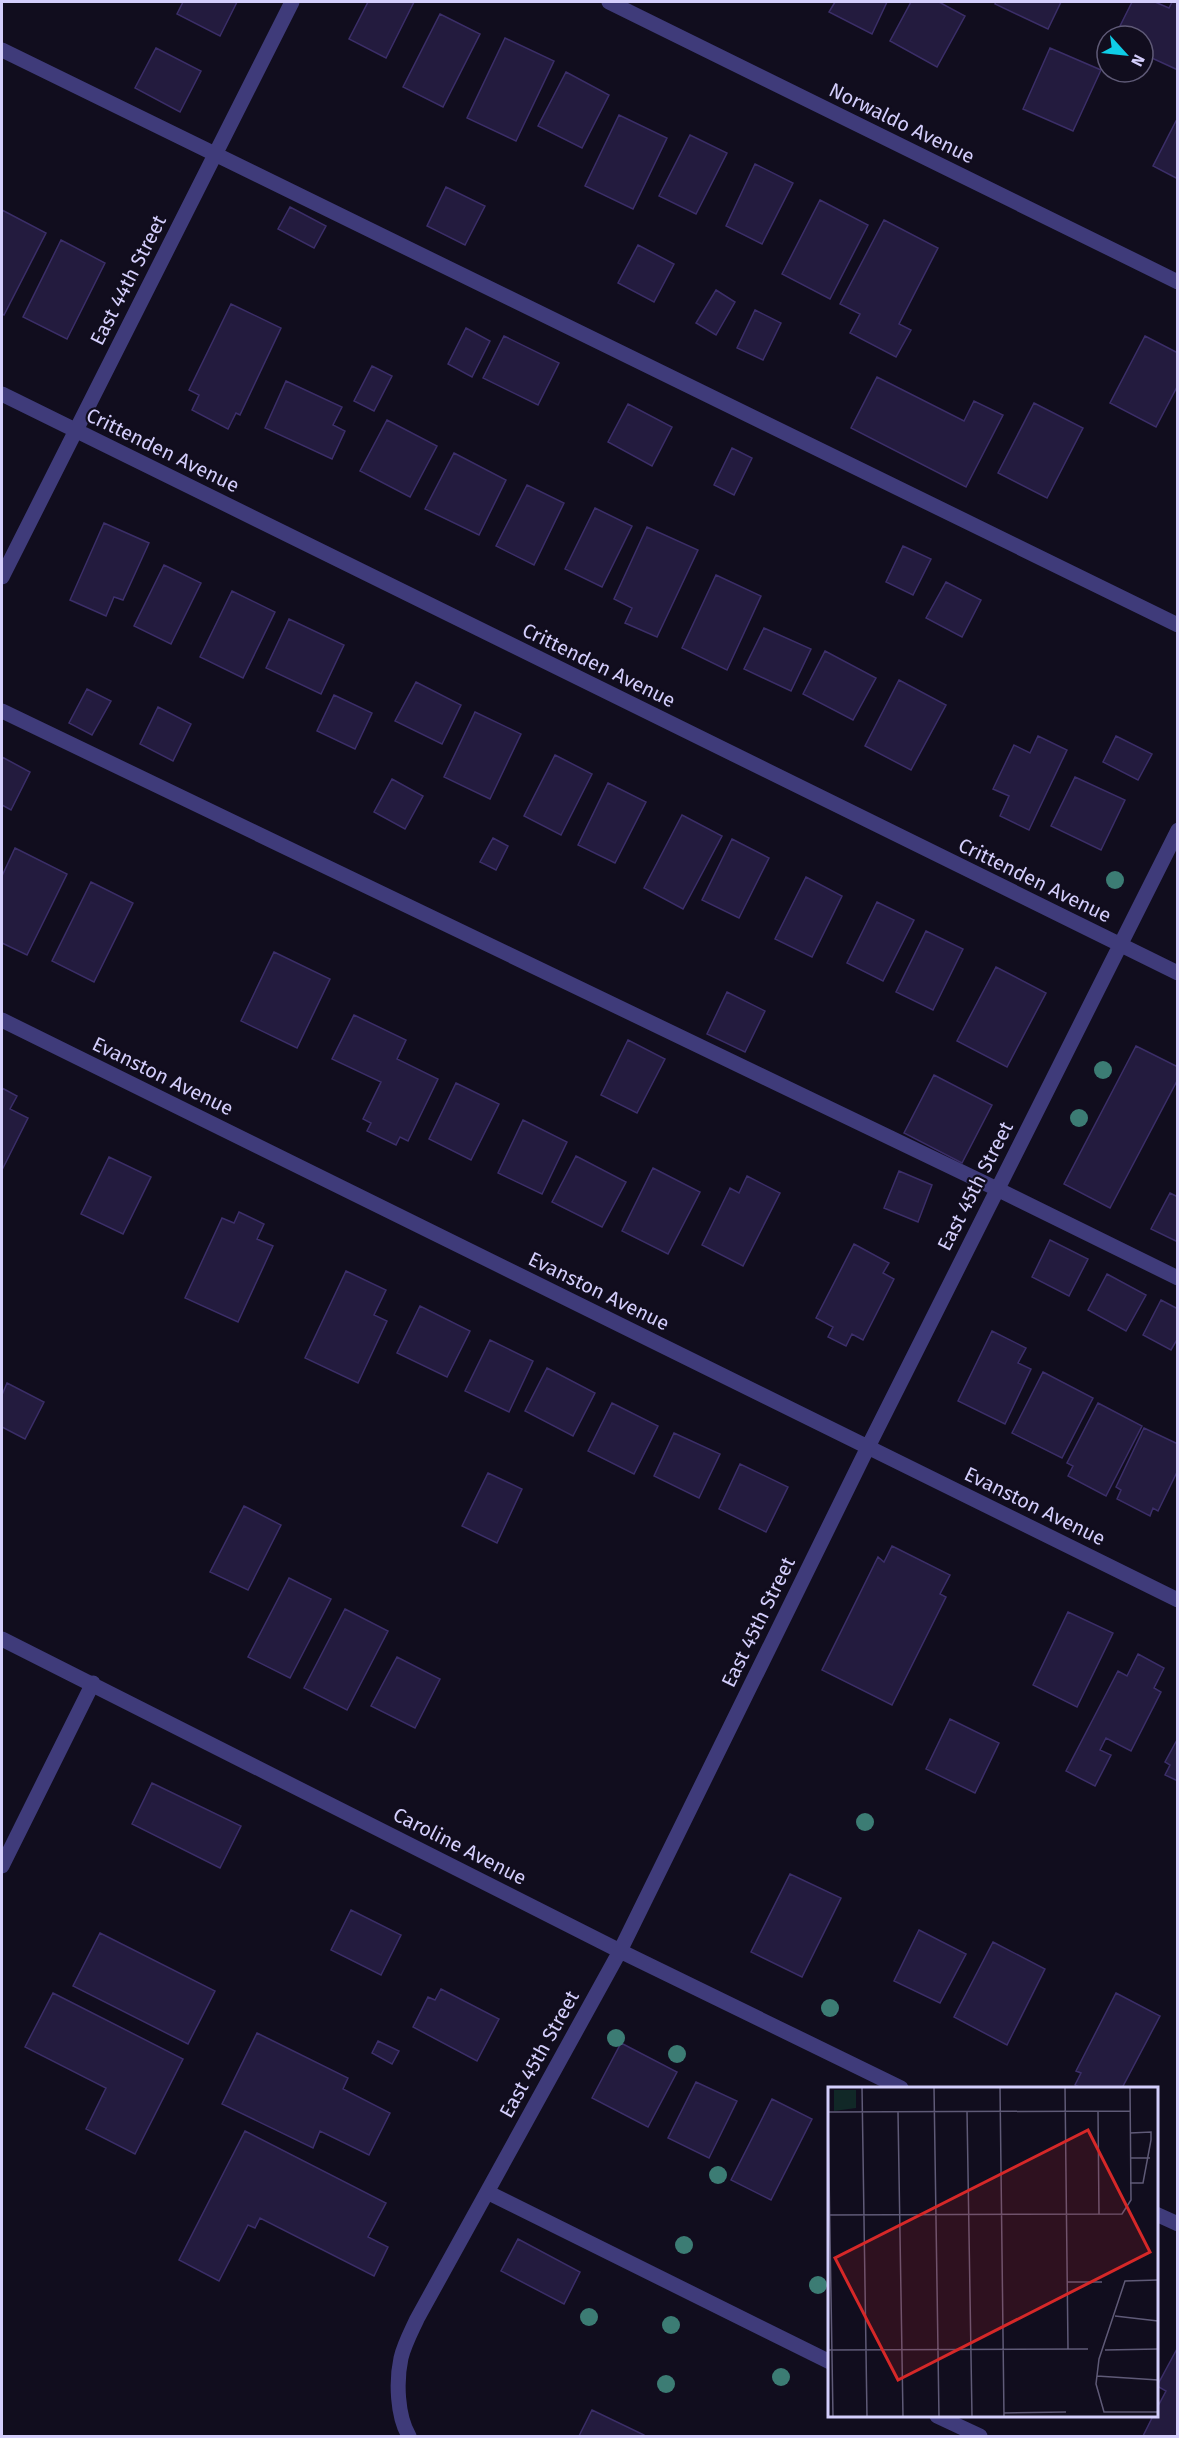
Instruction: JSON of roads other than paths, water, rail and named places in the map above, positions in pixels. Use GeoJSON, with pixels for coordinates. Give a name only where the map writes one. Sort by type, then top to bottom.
{"type":"FeatureCollection","features":[{"type":"Feature","properties":{"kind":"street","name":"East 44th Street"},"geometry":{"type":"LineString","coordinates":[[2,577],[292,2]]}},
{"type":"Feature","properties":{"kind":"street","name":"Norwaldo Avenue"},"geometry":{"type":"LineString","coordinates":[[609,2],[1178,282]]}},
{"type":"Feature","properties":{"kind":"street"},"geometry":{"type":"LineString","coordinates":[[2,50],[1178,625]]}},
{"type":"Feature","properties":{"kind":"street","name":"Crittenden Avenue"},"geometry":{"type":"LineString","coordinates":[[2,394],[1178,973]]}},
{"type":"Feature","properties":{"kind":"street"},"geometry":{"type":"LineString","coordinates":[[2,711],[1178,1278]]}},
{"type":"Feature","properties":{"kind":"street","name":"East 45th Street"},"geometry":{"type":"LineString","coordinates":[[408,2435],[401,2414],[399,2376],[401,2357],[417,2319],[620,1951],[868,1447],[1178,831]]}},
{"type":"Feature","properties":{"kind":"street","name":"Evanston Avenue"},"geometry":{"type":"LineString","coordinates":[[2,1020],[1178,1599]]}},
{"type":"Feature","properties":{"kind":"street","name":"Caroline Avenue"},"geometry":{"type":"LineString","coordinates":[[2,1639],[620,1951],[899,2087]]}},
{"type":"Feature","properties":{"kind":"street"},"geometry":{"type":"LineString","coordinates":[[2,1866],[93,1683]]}},
{"type":"Feature","properties":{"kind":"street"},"geometry":{"type":"LineString","coordinates":[[487,2192],[828,2361]]}},
{"type":"Feature","properties":{"kind":"street"},"geometry":{"type":"LineString","coordinates":[[1158,2215],[1178,2224]]}},
{"type":"Feature","properties":{"kind":"street"},"geometry":{"type":"LineString","coordinates":[[941,2417],[980,2436]]}}]}
